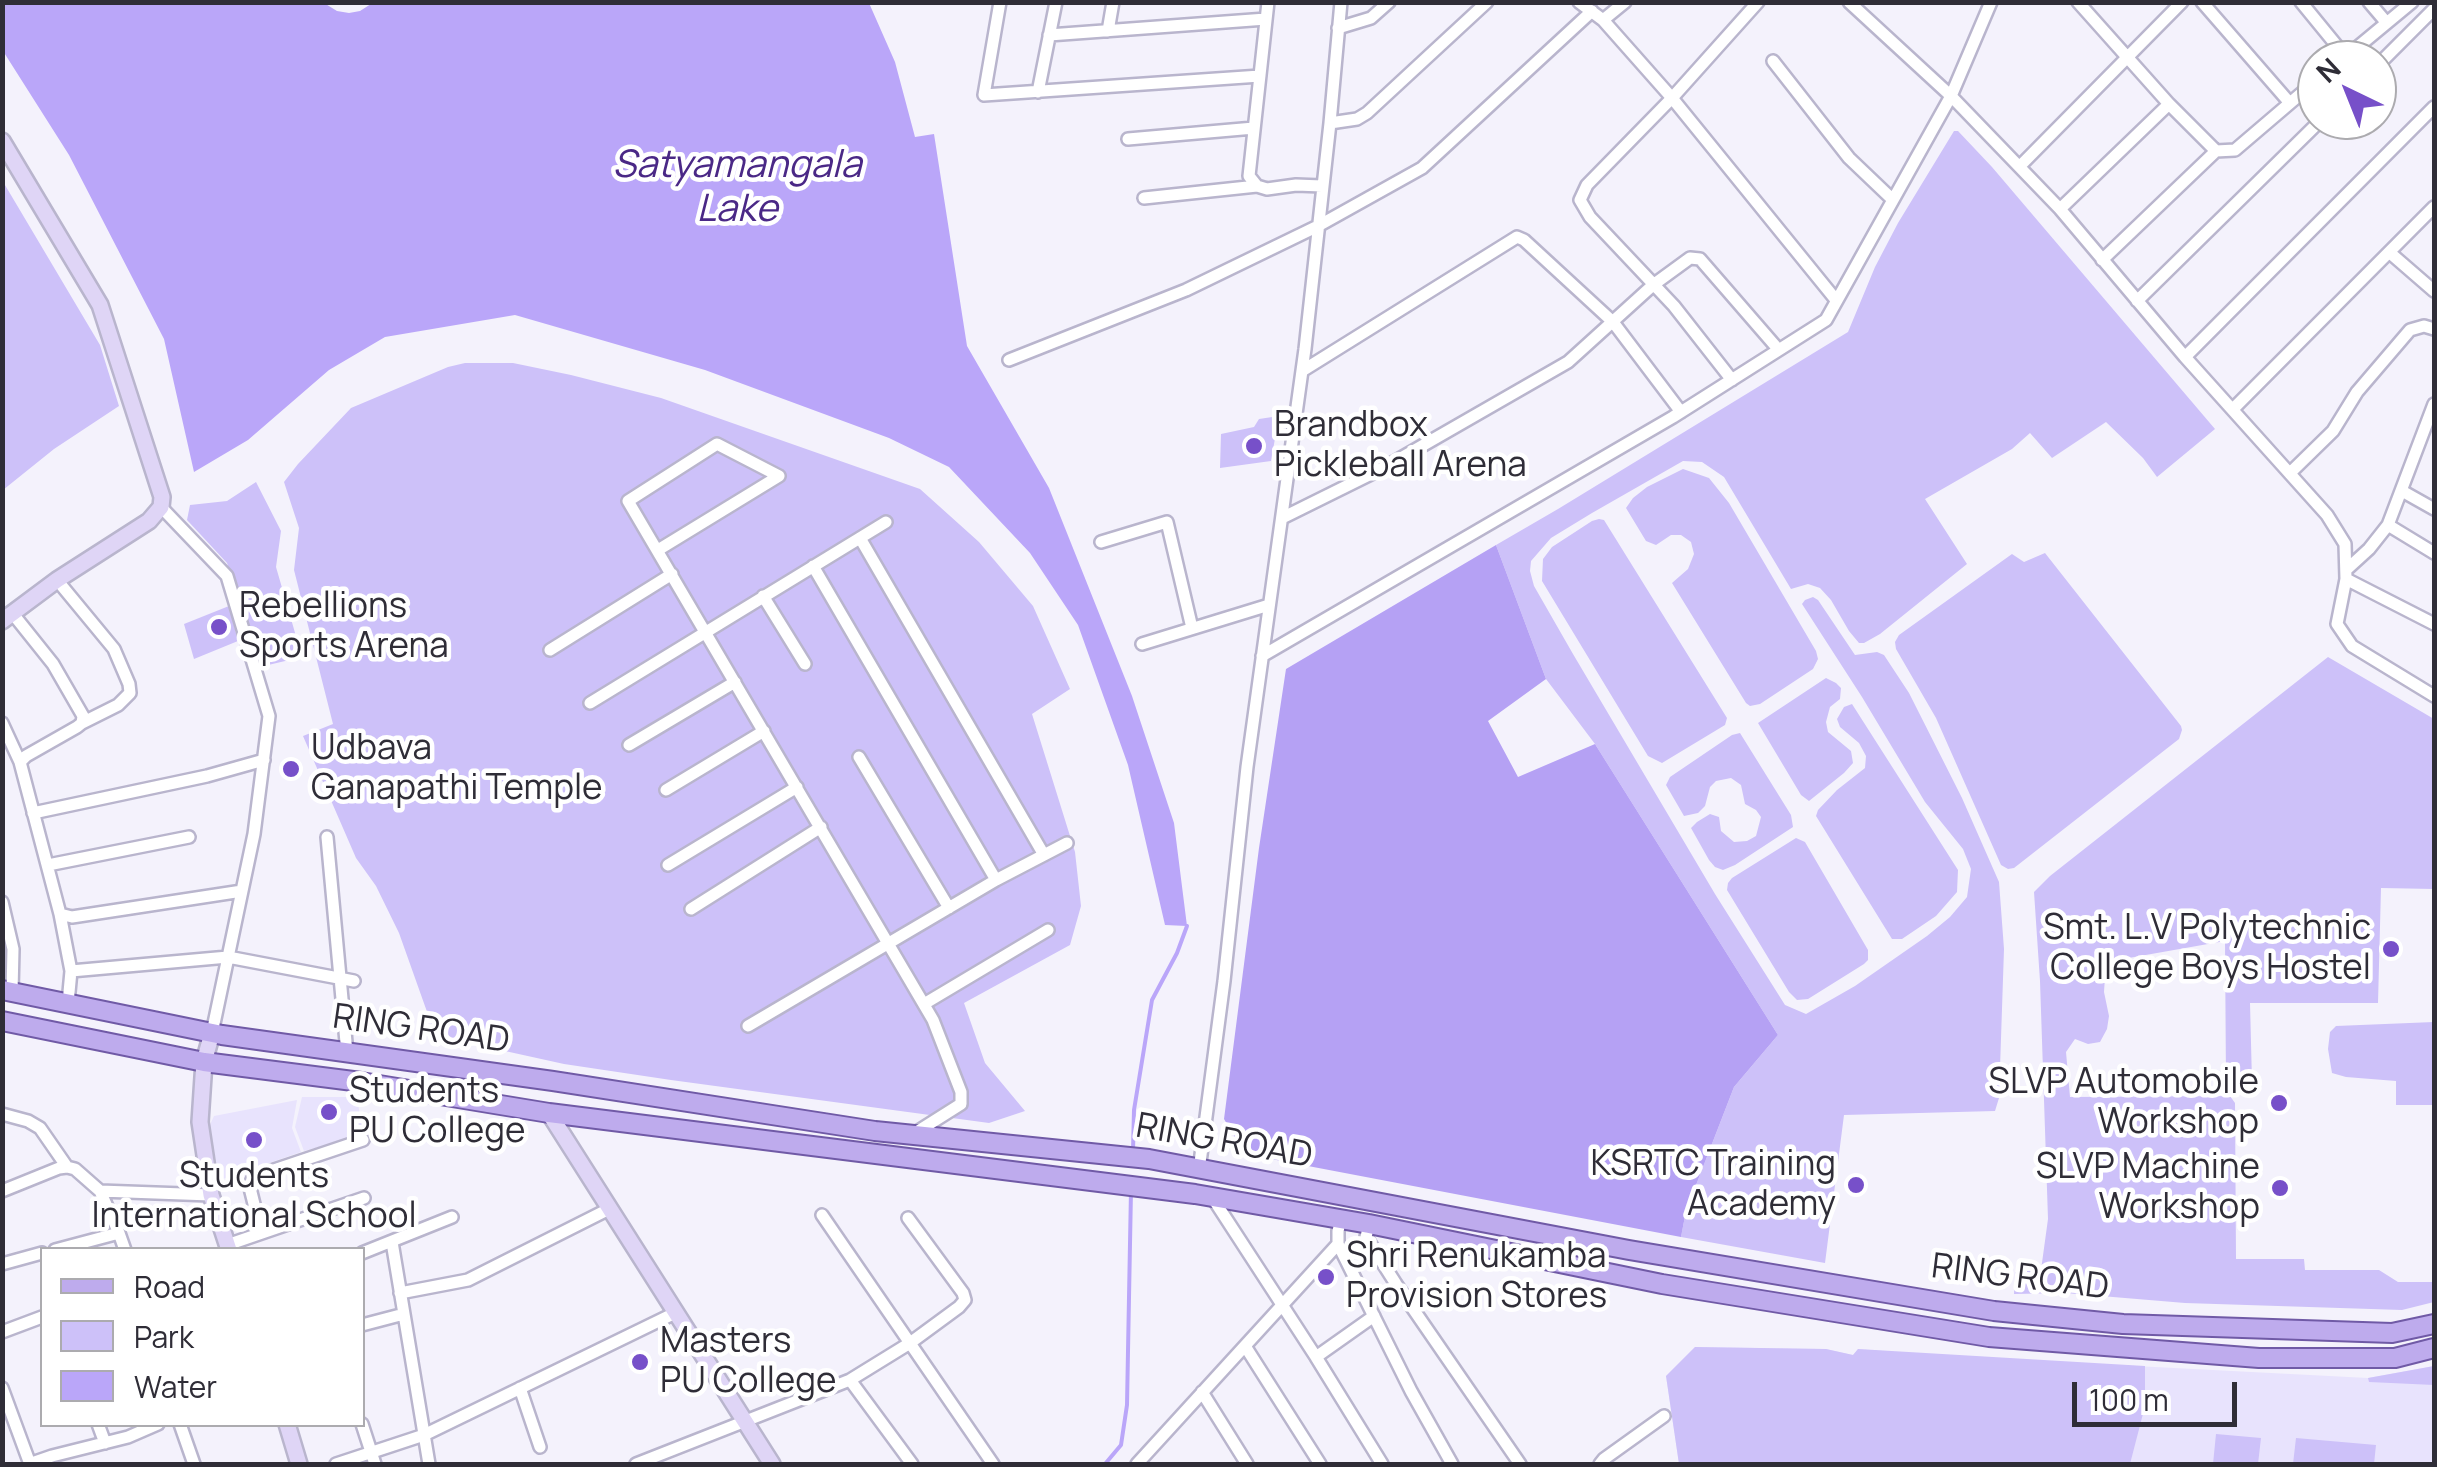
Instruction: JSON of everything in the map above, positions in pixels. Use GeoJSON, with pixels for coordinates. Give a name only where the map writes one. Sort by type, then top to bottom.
{"type":"FeatureCollection","features":[{"type":"Feature","properties":{"kind":"main road","name":"RING ROAD"},"geometry":{"type":"LineString","coordinates":[[7,991],[212,1033],[912,1135],[1149,1160],[1629,1250],[1994,1310],[2124,1324],[2392,1333],[2434,1324]]}},
{"type":"Feature","properties":{"kind":"main road","name":"RING ROAD"},"geometry":{"type":"LineString","coordinates":[[2,1021],[204,1062],[361,1082],[549,1113],[1156,1188],[1368,1224],[1662,1284],[1989,1337],[2259,1358],[2395,1358],[2434,1348]]}},
{"type":"Feature","properties":{"kind":"main road"},"geometry":{"type":"LineString","coordinates":[[549,1113],[554,1082]]}},
{"type":"Feature","properties":{"kind":"main road"},"geometry":{"type":"LineString","coordinates":[[1198,1170],[1204,1196]]}},
{"type":"Feature","properties":{"kind":"main road"},"geometry":{"type":"LineString","coordinates":[[1989,1337],[1994,1310]]}},
{"type":"Feature","properties":{"kind":"main road"},"geometry":{"type":"LineString","coordinates":[[2339,1357],[2342,1331]]}},
{"type":"Feature","properties":{"kind":"street"},"geometry":{"type":"LineString","coordinates":[[1000,2],[984,96],[1260,76]]}},
{"type":"Feature","properties":{"kind":"street"},"geometry":{"type":"LineString","coordinates":[[1038,92],[1056,2]]}},
{"type":"Feature","properties":{"kind":"street"},"geometry":{"type":"LineString","coordinates":[[1108,30],[1113,2]]}},
{"type":"Feature","properties":{"kind":"street"},"geometry":{"type":"LineString","coordinates":[[1257,186],[1249,176],[1268,2]]}},
{"type":"Feature","properties":{"kind":"street"},"geometry":{"type":"LineString","coordinates":[[1198,1170],[1247,767],[1302,371],[1341,2]]}},
{"type":"Feature","properties":{"kind":"street"},"geometry":{"type":"LineString","coordinates":[[1338,28],[1371,18],[1389,2]]}},
{"type":"Feature","properties":{"kind":"street"},"geometry":{"type":"LineString","coordinates":[[1330,123],[1367,113],[1488,2]]}},
{"type":"Feature","properties":{"kind":"street"},"geometry":{"type":"LineString","coordinates":[[1579,2],[1603,20],[1672,98],[1836,300]]}},
{"type":"Feature","properties":{"kind":"street"},"geometry":{"type":"LineString","coordinates":[[1603,20],[1625,2]]}},
{"type":"Feature","properties":{"kind":"street"},"geometry":{"type":"LineString","coordinates":[[1732,380],[1674,306],[1590,218],[1580,200],[1587,185],[1758,2]]}},
{"type":"Feature","properties":{"kind":"street"},"geometry":{"type":"LineString","coordinates":[[1849,2],[2020,166],[2327,515],[2345,544],[2346,575],[2337,624],[2352,646],[2434,696]]}},
{"type":"Feature","properties":{"kind":"street"},"geometry":{"type":"LineString","coordinates":[[2078,2],[2216,151]]}},
{"type":"Feature","properties":{"kind":"street"},"geometry":{"type":"LineString","coordinates":[[2020,166],[2182,2]]}},
{"type":"Feature","properties":{"kind":"street"},"geometry":{"type":"LineString","coordinates":[[2202,2],[2289,102]]}},
{"type":"Feature","properties":{"kind":"street"},"geometry":{"type":"LineString","coordinates":[[2301,2],[2330,40]]}},
{"type":"Feature","properties":{"kind":"street"},"geometry":{"type":"LineString","coordinates":[[2370,2],[2386,22]]}},
{"type":"Feature","properties":{"kind":"street"},"geometry":{"type":"LineString","coordinates":[[2366,40],[2412,2]]}},
{"type":"Feature","properties":{"kind":"street"},"geometry":{"type":"LineString","coordinates":[[1262,656],[1681,412],[1826,320],[1951,96],[1988,4]]}},
{"type":"Feature","properties":{"kind":"street"},"geometry":{"type":"LineString","coordinates":[[2397,45],[2433,6]]}},
{"type":"Feature","properties":{"kind":"street"},"geometry":{"type":"LineString","coordinates":[[1009,360],[1186,290],[1318,226],[1422,168],[1592,11]]}},
{"type":"Feature","properties":{"kind":"street"},"geometry":{"type":"LineString","coordinates":[[1050,35],[1266,19]]}},
{"type":"Feature","properties":{"kind":"street"},"geometry":{"type":"LineString","coordinates":[[1773,60],[1849,158],[1892,200]]}},
{"type":"Feature","properties":{"kind":"street"},"geometry":{"type":"LineString","coordinates":[[2102,260],[2216,151],[2236,150],[2297,96]]}},
{"type":"Feature","properties":{"kind":"street"},"geometry":{"type":"LineString","coordinates":[[2060,209],[2170,104]]}},
{"type":"Feature","properties":{"kind":"street"},"geometry":{"type":"LineString","coordinates":[[2186,357],[2432,115]]}},
{"type":"Feature","properties":{"kind":"street"},"geometry":{"type":"LineString","coordinates":[[1128,139],[1254,128]]}},
{"type":"Feature","properties":{"kind":"street"},"geometry":{"type":"LineString","coordinates":[[2137,301],[2301,140]]}},
{"type":"Feature","properties":{"kind":"street"},"geometry":{"type":"LineString","coordinates":[[5,153],[100,305],[162,497],[161,507],[149,521],[57,580],[8,618],[53,664],[83,716],[82,723]]}},
{"type":"Feature","properties":{"kind":"street"},"geometry":{"type":"LineString","coordinates":[[1144,198],[1257,186],[1322,186]]}},
{"type":"Feature","properties":{"kind":"street"},"geometry":{"type":"LineString","coordinates":[[2232,409],[2434,206]]}},
{"type":"Feature","properties":{"kind":"street"},"geometry":{"type":"LineString","coordinates":[[1302,371],[1517,238],[1524,240],[1613,322],[1681,412]]}},
{"type":"Feature","properties":{"kind":"street"},"geometry":{"type":"LineString","coordinates":[[2389,252],[2434,291]]}},
{"type":"Feature","properties":{"kind":"street"},"geometry":{"type":"LineString","coordinates":[[1282,518],[1386,466],[1568,362],[1690,258],[1696,257],[1778,349]]}},
{"type":"Feature","properties":{"kind":"street"},"geometry":{"type":"LineString","coordinates":[[2290,473],[2332,431],[2357,392],[2410,330],[2424,326],[2434,330]]}},
{"type":"Feature","properties":{"kind":"street"},"geometry":{"type":"LineString","coordinates":[[2346,575],[2388,525],[2434,404]]}},
{"type":"Feature","properties":{"kind":"street"},"geometry":{"type":"LineString","coordinates":[[658,550],[780,476],[717,444],[628,502],[933,1020],[961,1092],[961,1104],[912,1135]]}},
{"type":"Feature","properties":{"kind":"street"},"geometry":{"type":"LineString","coordinates":[[2402,491],[2434,509]]}},
{"type":"Feature","properties":{"kind":"street"},"geometry":{"type":"LineString","coordinates":[[161,507],[227,576],[269,716],[254,834],[204,1062],[200,1122],[211,1195],[228,1247],[364,1198]]}},
{"type":"Feature","properties":{"kind":"street"},"geometry":{"type":"LineString","coordinates":[[590,703],[886,522]]}},
{"type":"Feature","properties":{"kind":"street"},"geometry":{"type":"LineString","coordinates":[[1101,542],[1167,522],[1192,628]]}},
{"type":"Feature","properties":{"kind":"street"},"geometry":{"type":"LineString","coordinates":[[2388,525],[2434,553]]}},
{"type":"Feature","properties":{"kind":"street"},"geometry":{"type":"LineString","coordinates":[[860,538],[1044,855]]}},
{"type":"Feature","properties":{"kind":"street"},"geometry":{"type":"LineString","coordinates":[[812,566],[996,880]]}},
{"type":"Feature","properties":{"kind":"street"},"geometry":{"type":"LineString","coordinates":[[550,650],[672,574]]}},
{"type":"Feature","properties":{"kind":"street"},"geometry":{"type":"LineString","coordinates":[[2346,575],[2434,624]]}},
{"type":"Feature","properties":{"kind":"street"},"geometry":{"type":"LineString","coordinates":[[20,762],[118,705],[130,693],[114,649],[57,580]]}},
{"type":"Feature","properties":{"kind":"street"},"geometry":{"type":"LineString","coordinates":[[763,596],[806,664]]}},
{"type":"Feature","properties":{"kind":"street"},"geometry":{"type":"LineString","coordinates":[[1142,644],[1269,605]]}},
{"type":"Feature","properties":{"kind":"street"},"geometry":{"type":"LineString","coordinates":[[629,746],[735,682]]}},
{"type":"Feature","properties":{"kind":"street"},"geometry":{"type":"LineString","coordinates":[[2,723],[20,762],[60,914],[71,971],[68,1003]]}},
{"type":"Feature","properties":{"kind":"street"},"geometry":{"type":"LineString","coordinates":[[666,790],[764,731]]}},
{"type":"Feature","properties":{"kind":"street"},"geometry":{"type":"LineString","coordinates":[[860,757],[949,908]]}},
{"type":"Feature","properties":{"kind":"street"},"geometry":{"type":"LineString","coordinates":[[33,813],[208,776],[264,760]]}},
{"type":"Feature","properties":{"kind":"street"},"geometry":{"type":"LineString","coordinates":[[668,865],[797,787]]}},
{"type":"Feature","properties":{"kind":"street"},"geometry":{"type":"LineString","coordinates":[[691,909],[821,827]]}},
{"type":"Feature","properties":{"kind":"street"},"geometry":{"type":"LineString","coordinates":[[48,865],[189,837]]}},
{"type":"Feature","properties":{"kind":"street"},"geometry":{"type":"LineString","coordinates":[[327,838],[346,1052]]}},
{"type":"Feature","properties":{"kind":"street"},"geometry":{"type":"LineString","coordinates":[[748,1026],[996,880],[1067,843]]}},
{"type":"Feature","properties":{"kind":"street"},"geometry":{"type":"LineString","coordinates":[[60,914],[72,917],[242,892]]}},
{"type":"Feature","properties":{"kind":"street"},"geometry":{"type":"LineString","coordinates":[[2,902],[13,949],[7,991]]}},
{"type":"Feature","properties":{"kind":"street"},"geometry":{"type":"LineString","coordinates":[[924,1004],[1048,930]]}},
{"type":"Feature","properties":{"kind":"street"},"geometry":{"type":"LineString","coordinates":[[71,971],[228,957],[354,981]]}},
{"type":"Feature","properties":{"kind":"street"},"geometry":{"type":"LineString","coordinates":[[549,1113],[772,1464]]}},
{"type":"Feature","properties":{"kind":"street"},"geometry":{"type":"LineString","coordinates":[[2,1114],[40,1128],[67,1166],[100,1191],[124,1247]]}},
{"type":"Feature","properties":{"kind":"street"},"geometry":{"type":"LineString","coordinates":[[261,1232],[250,1188],[252,1180],[364,1140]]}},
{"type":"Feature","properties":{"kind":"street"},"geometry":{"type":"LineString","coordinates":[[2,1192],[67,1166]]}},
{"type":"Feature","properties":{"kind":"street"},"geometry":{"type":"LineString","coordinates":[[100,1191],[211,1195]]}},
{"type":"Feature","properties":{"kind":"street"},"geometry":{"type":"LineString","coordinates":[[1204,1196],[1282,1305],[1382,1464]]}},
{"type":"Feature","properties":{"kind":"street"},"geometry":{"type":"LineString","coordinates":[[400,1293],[468,1280],[610,1209]]}},
{"type":"Feature","properties":{"kind":"street"},"geometry":{"type":"LineString","coordinates":[[822,1215],[993,1464]]}},
{"type":"Feature","properties":{"kind":"street"},"geometry":{"type":"LineString","coordinates":[[365,1251],[452,1218]]}},
{"type":"Feature","properties":{"kind":"street"},"geometry":{"type":"LineString","coordinates":[[636,1464],[850,1380],[960,1307],[965,1300],[963,1292],[908,1218]]}},
{"type":"Feature","properties":{"kind":"street"},"geometry":{"type":"LineString","coordinates":[[1341,1220],[1338,1244],[1452,1464]]}},
{"type":"Feature","properties":{"kind":"street"},"geometry":{"type":"LineString","coordinates":[[1368,1224],[1366,1237],[1520,1464]]}},
{"type":"Feature","properties":{"kind":"street"},"geometry":{"type":"LineString","coordinates":[[66,1247],[120,1233]]}},
{"type":"Feature","properties":{"kind":"street"},"geometry":{"type":"LineString","coordinates":[[392,1242],[428,1464]]}},
{"type":"Feature","properties":{"kind":"street"},"geometry":{"type":"LineString","coordinates":[[1137,1464],[1338,1244]]}},
{"type":"Feature","properties":{"kind":"street"},"geometry":{"type":"LineString","coordinates":[[2,1264],[40,1253]]}},
{"type":"Feature","properties":{"kind":"street"},"geometry":{"type":"LineString","coordinates":[[336,1464],[374,1459],[675,1313]]}},
{"type":"Feature","properties":{"kind":"street"},"geometry":{"type":"LineString","coordinates":[[365,1324],[404,1314]]}},
{"type":"Feature","properties":{"kind":"street"},"geometry":{"type":"LineString","coordinates":[[1316,1357],[1374,1316]]}},
{"type":"Feature","properties":{"kind":"street"},"geometry":{"type":"LineString","coordinates":[[2,1332],[40,1318]]}},
{"type":"Feature","properties":{"kind":"street"},"geometry":{"type":"LineString","coordinates":[[1245,1346],[1320,1464]]}},
{"type":"Feature","properties":{"kind":"street"},"geometry":{"type":"LineString","coordinates":[[850,1380],[912,1464]]}},
{"type":"Feature","properties":{"kind":"street"},"geometry":{"type":"LineString","coordinates":[[2,1388],[29,1464],[151,1427]]}},
{"type":"Feature","properties":{"kind":"street"},"geometry":{"type":"LineString","coordinates":[[520,1388],[540,1447]]}},
{"type":"Feature","properties":{"kind":"street"},"geometry":{"type":"LineString","coordinates":[[1202,1392],[1247,1464]]}},
{"type":"Feature","properties":{"kind":"street"},"geometry":{"type":"LineString","coordinates":[[1600,1464],[1664,1416]]}},
{"type":"Feature","properties":{"kind":"street"},"geometry":{"type":"LineString","coordinates":[[99,1427],[105,1443]]}},
{"type":"Feature","properties":{"kind":"street"},"geometry":{"type":"LineString","coordinates":[[181,1427],[194,1464]]}},
{"type":"Feature","properties":{"kind":"street"},"geometry":{"type":"LineString","coordinates":[[288,1427],[300,1464]]}},
{"type":"Feature","properties":{"kind":"street"},"geometry":{"type":"LineString","coordinates":[[363,1427],[374,1459]]}},
{"type":"Feature","properties":{"kind":"shaded area"},"geometry":{"type":"Polygon","coordinates":[[[1496,545],[1546,679],[1488,721],[1518,777],[1595,744],[1778,1035],[1734,1087],[1686,1211],[1681,1237],[1245,1154],[1224,1119],[1286,669],[1496,545]]]}},
{"type":"Feature","properties":{"kind":"shaded area","name":"Students PU College"},"geometry":{"type":"Polygon","coordinates":[[[302,1097],[357,1097],[363,1135],[304,1151],[295,1127],[302,1097]]]}},
{"type":"Feature","properties":{"kind":"shaded area","name":"Students International School"},"geometry":{"type":"Polygon","coordinates":[[[297,1100],[292,1128],[301,1152],[220,1180],[209,1127],[214,1116],[297,1100]]]}},
{"type":"Feature","properties":{"kind":"shaded area"},"geometry":{"type":"Polygon","coordinates":[[[1695,1347],[1826,1349],[1853,1355],[1858,1349],[2368,1378],[2434,1366],[2434,1464],[1679,1464],[1666,1376],[1695,1347]]]}},
{"type":"Feature","properties":{"kind":"green space"},"geometry":{"type":"Polygon","coordinates":[[[1954,131],[1992,167],[2215,429],[2157,477],[2106,422],[2052,458],[2030,433],[2012,449],[1925,499],[1967,564],[1864,643],[1859,643],[1849,631],[1820,588],[1808,584],[1791,589],[1724,477],[1702,462],[1683,461],[1592,513],[1551,538],[1531,561],[1534,586],[1715,894],[1785,1005],[1806,1014],[1855,986],[1927,936],[1967,897],[1971,869],[1963,849],[1925,802],[1802,604],[1805,600],[1818,600],[1855,655],[1884,655],[1909,693],[1999,882],[2004,949],[1999,1098],[1995,1111],[1844,1115],[1825,1263],[1681,1237],[1686,1211],[1734,1087],[1778,1035],[1595,744],[1546,679],[1496,545],[1848,332],[1898,223],[1954,131]]]}},
{"type":"Feature","properties":{"kind":"green space"},"geometry":{"type":"Polygon","coordinates":[[[2,180],[100,345],[119,406],[54,449],[3,490],[2,180]]]}},
{"type":"Feature","properties":{"kind":"green space"},"geometry":{"type":"Polygon","coordinates":[[[465,363],[513,363],[661,398],[920,489],[979,542],[1033,606],[1070,689],[1032,714],[1075,852],[1081,906],[1070,945],[964,1003],[985,1063],[1025,1111],[989,1123],[671,1080],[564,1064],[455,1040],[431,1023],[399,933],[376,886],[356,858],[303,736],[333,724],[294,570],[299,528],[284,482],[351,408],[465,363]]]}},
{"type":"Feature","properties":{"kind":"green space"},"geometry":{"type":"Polygon","coordinates":[[[1279,416],[1271,461],[1220,468],[1221,434],[1254,427],[1259,419],[1279,416]]]}},
{"type":"Feature","properties":{"kind":"green space"},"geometry":{"type":"Polygon","coordinates":[[[1683,469],[1709,478],[1729,503],[1816,651],[1818,659],[1813,669],[1760,704],[1746,703],[1672,583],[1688,569],[1694,554],[1691,542],[1681,535],[1671,535],[1656,545],[1646,541],[1626,508],[1647,487],[1683,469]]]}},
{"type":"Feature","properties":{"kind":"green space"},"geometry":{"type":"Polygon","coordinates":[[[256,482],[281,531],[276,567],[302,657],[264,666],[227,563],[187,520],[190,505],[227,501],[256,482]]]}},
{"type":"Feature","properties":{"kind":"green space"},"geometry":{"type":"Polygon","coordinates":[[[1599,519],[1604,520],[1727,718],[1725,725],[1662,763],[1648,756],[1542,581],[1543,559],[1552,547],[1599,519]]]}},
{"type":"Feature","properties":{"kind":"green space"},"geometry":{"type":"Polygon","coordinates":[[[2045,553],[2182,730],[2179,739],[2008,869],[2001,865],[1936,718],[1895,642],[1899,635],[2012,554],[2024,562],[2045,553]]]}},
{"type":"Feature","properties":{"kind":"green space"},"geometry":{"type":"Polygon","coordinates":[[[229,606],[238,641],[194,659],[184,624],[229,606]]]}},
{"type":"Feature","properties":{"kind":"green space"},"geometry":{"type":"Polygon","coordinates":[[[2328,657],[2434,719],[2434,889],[2381,888],[2378,1003],[2250,1003],[2252,1082],[2226,1083],[2225,941],[2106,962],[2107,1029],[2100,1042],[2088,1044],[2075,1039],[2066,1052],[2070,1097],[2230,1096],[2235,1103],[2236,1259],[2304,1259],[2305,1270],[2379,1270],[2398,1282],[2434,1282],[2434,1302],[2402,1310],[2185,1303],[2065,1293],[2014,1294],[2015,1272],[2041,1270],[2048,1219],[2034,892],[2328,657]]]}},
{"type":"Feature","properties":{"kind":"green space"},"geometry":{"type":"Polygon","coordinates":[[[1826,678],[1841,688],[1840,699],[1830,707],[1828,732],[1851,751],[1853,763],[1809,801],[1801,795],[1758,723],[1826,678]]]}},
{"type":"Feature","properties":{"kind":"green space"},"geometry":{"type":"Polygon","coordinates":[[[1852,704],[1958,870],[1957,892],[1936,916],[1902,939],[1892,939],[1816,816],[1837,790],[1865,768],[1866,756],[1859,743],[1840,727],[1837,719],[1844,707],[1852,704]]]}},
{"type":"Feature","properties":{"kind":"green space"},"geometry":{"type":"Polygon","coordinates":[[[1740,733],[1791,815],[1793,827],[1723,870],[1709,860],[1691,828],[1710,814],[1719,817],[1721,831],[1734,842],[1756,836],[1761,817],[1745,804],[1741,785],[1731,778],[1716,781],[1710,787],[1705,806],[1698,813],[1684,816],[1666,785],[1670,777],[1740,733]]]}},
{"type":"Feature","properties":{"kind":"green space"},"geometry":{"type":"Polygon","coordinates":[[[1796,838],[1805,842],[1868,950],[1864,964],[1808,999],[1797,1000],[1727,890],[1732,878],[1796,838]]]}},
{"type":"Feature","properties":{"kind":"green space"},"geometry":{"type":"Polygon","coordinates":[[[2434,1022],[2434,1105],[2396,1105],[2396,1081],[2332,1073],[2328,1049],[2330,1032],[2336,1026],[2434,1022]]]}},
{"type":"Feature","properties":{"kind":"green space"},"geometry":{"type":"Polygon","coordinates":[[[1695,1347],[1826,1349],[1853,1355],[1858,1349],[2145,1366],[2145,1406],[2130,1464],[1679,1464],[1666,1376],[1695,1347]]]}},
{"type":"Feature","properties":{"kind":"green space"},"geometry":{"type":"Polygon","coordinates":[[[2434,1366],[2434,1385],[2369,1382],[2368,1378],[2434,1366]]]}},
{"type":"Feature","properties":{"kind":"green space"},"geometry":{"type":"Polygon","coordinates":[[[2216,1434],[2261,1438],[2258,1464],[2213,1464],[2216,1434]]]}},
{"type":"Feature","properties":{"kind":"green space"},"geometry":{"type":"Polygon","coordinates":[[[2296,1438],[2376,1445],[2374,1464],[2293,1464],[2296,1438]]]}},
{"type":"Feature","properties":{"kind":"water","name":"Satyamangala Lake"},"geometry":{"type":"Polygon","coordinates":[[[374,2],[869,3],[895,62],[915,137],[934,134],[967,346],[1049,488],[1132,696],[1174,823],[1187,926],[1165,925],[1128,765],[1078,625],[1030,553],[949,467],[889,438],[705,370],[515,315],[385,337],[329,370],[248,440],[194,472],[164,339],[69,155],[3,51],[3,3],[324,3],[349,13],[374,2]]]}},
{"type":"Feature","properties":{"kind":"waterway"},"geometry":{"type":"LineString","coordinates":[[1133,1151],[1134,1110],[1152,1000],[1187,926]]}},
{"type":"Feature","properties":{"kind":"waterway"},"geometry":{"type":"LineString","coordinates":[[1105,1464],[1121,1445],[1127,1405],[1131,1190]]}},
{"type":"Feature","properties":{"kind":"place","name":"Brandbox Pickleball Arena"},"geometry":{"type":"Point","coordinates":[1254,446]}},
{"type":"Feature","properties":{"kind":"place","name":"Rebellions Sports Arena"},"geometry":{"type":"Point","coordinates":[219,627]}},
{"type":"Feature","properties":{"kind":"place","name":"Udbava Ganapathi Temple"},"geometry":{"type":"Point","coordinates":[291,769]}},
{"type":"Feature","properties":{"kind":"place","name":"Smt. L.V Polytechnic College Boys Hostel"},"geometry":{"type":"Point","coordinates":[2391,949]}},
{"type":"Feature","properties":{"kind":"place","name":"SLVP Automobile Workshop"},"geometry":{"type":"Point","coordinates":[2279,1103]}},
{"type":"Feature","properties":{"kind":"place","name":"Students PU College"},"geometry":{"type":"Point","coordinates":[329,1112]}},
{"type":"Feature","properties":{"kind":"place","name":"Students International School"},"geometry":{"type":"Point","coordinates":[254,1140]}},
{"type":"Feature","properties":{"kind":"place","name":"KSRTC Training Academy"},"geometry":{"type":"Point","coordinates":[1856,1185]}},
{"type":"Feature","properties":{"kind":"place","name":"SLVP Machine Workshop"},"geometry":{"type":"Point","coordinates":[2280,1188]}},
{"type":"Feature","properties":{"kind":"place","name":"Shri Renukamba Provision Stores"},"geometry":{"type":"Point","coordinates":[1326,1277]}},
{"type":"Feature","properties":{"kind":"place","name":"Masters PU College"},"geometry":{"type":"Point","coordinates":[640,1362]}}]}
